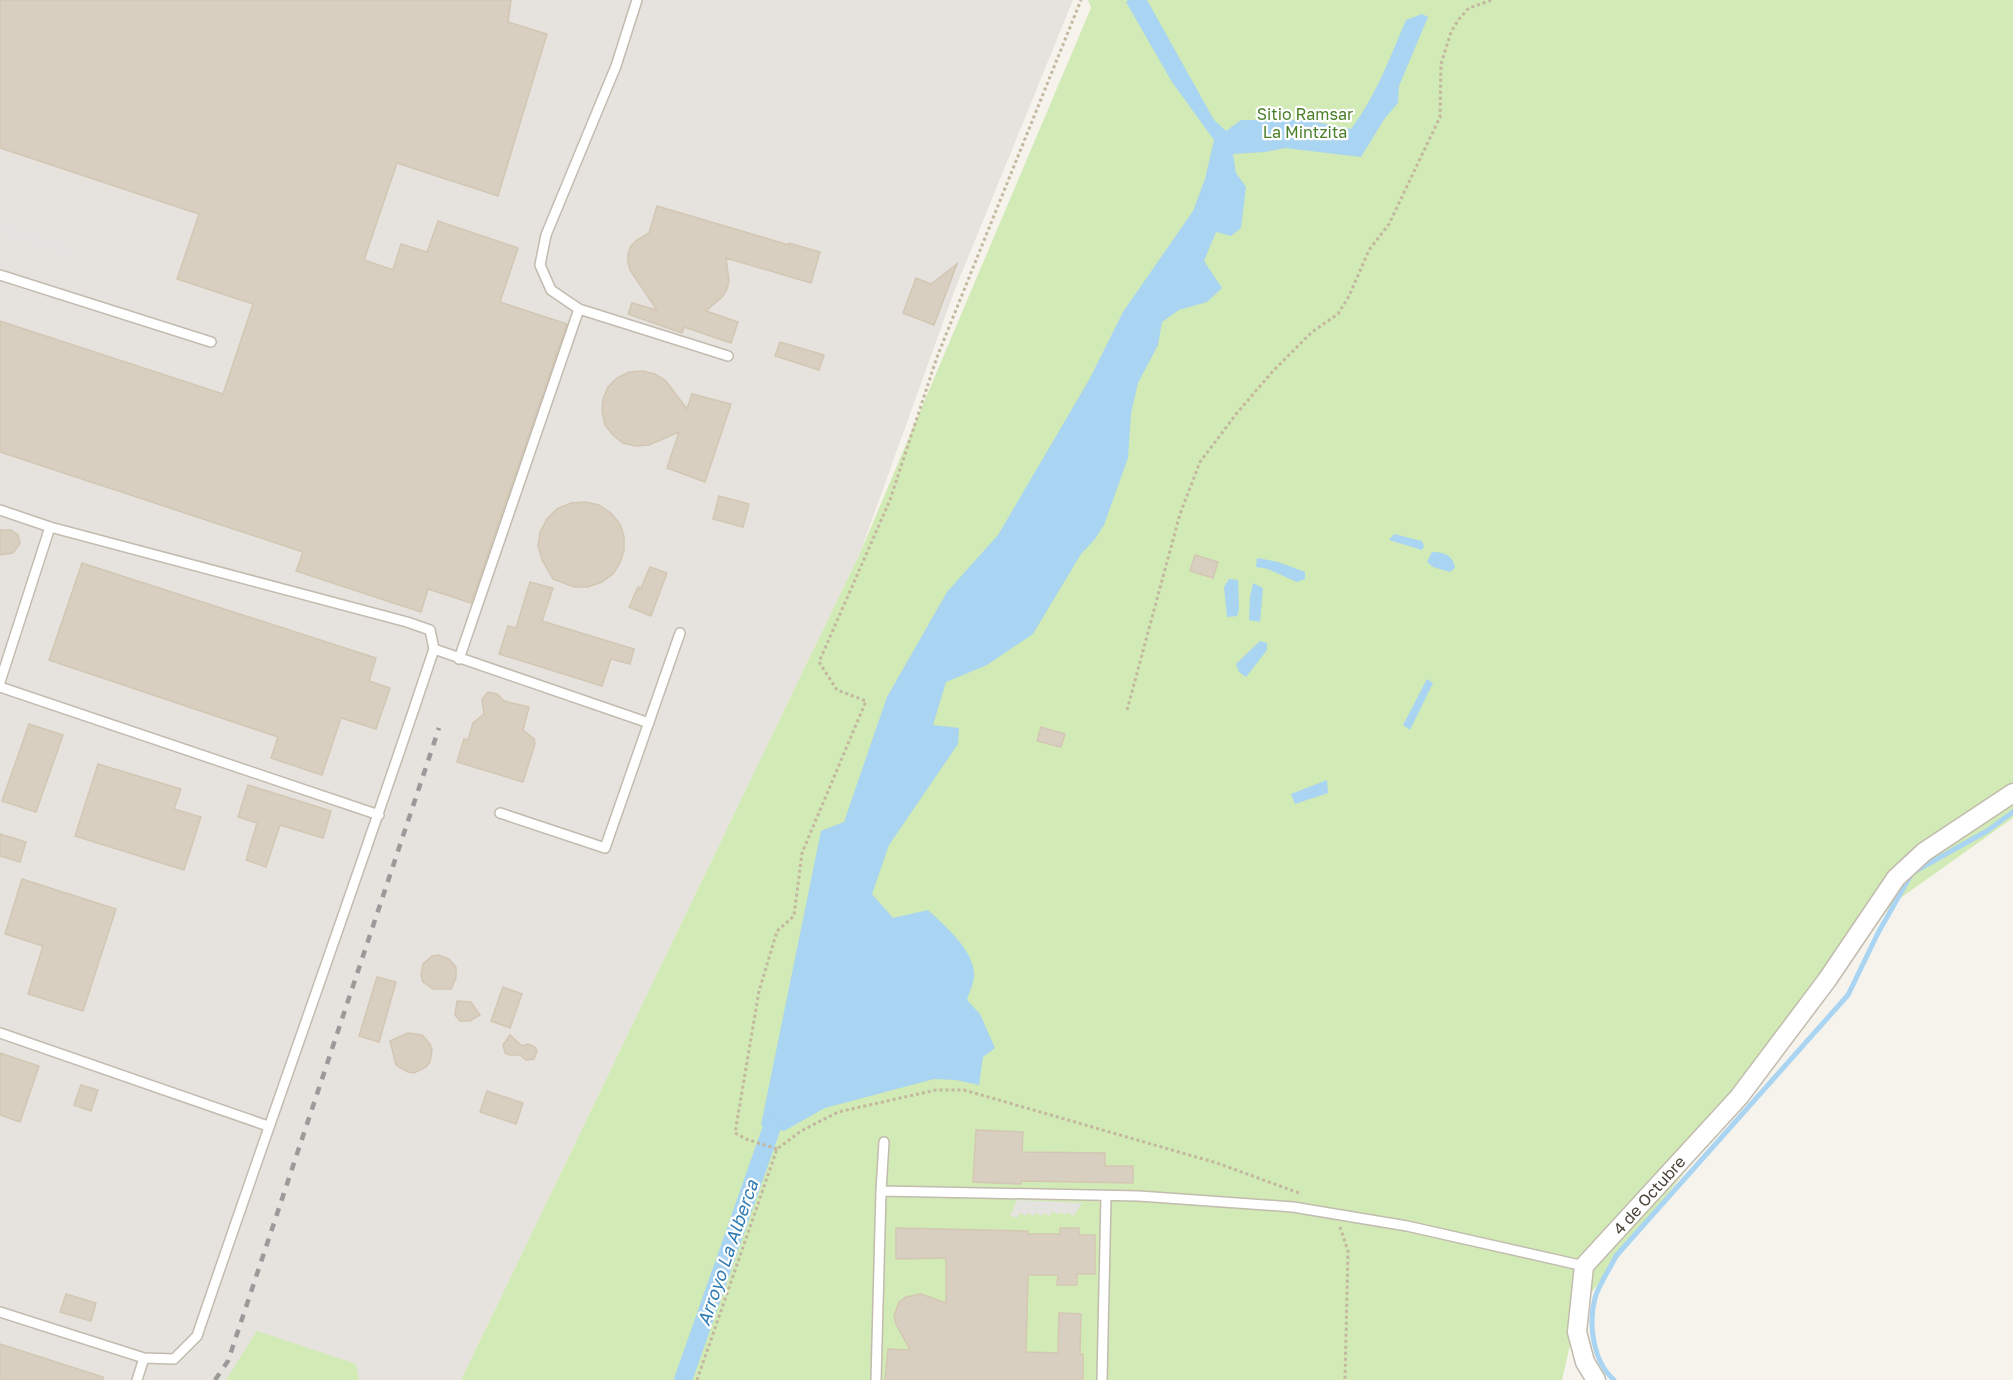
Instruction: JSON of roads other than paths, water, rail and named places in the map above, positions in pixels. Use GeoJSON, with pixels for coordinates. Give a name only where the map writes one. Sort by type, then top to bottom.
{"type":"FeatureCollection","features":[{"type":"Feature","properties":{"kind":"street","name":"4 de Octubre"},"geometry":{"type":"LineString","coordinates":[[1584,1266],[1739,1097],[1827,980],[1896,878],[1924,852],[2013,793]]}},
{"type":"Feature","properties":{"kind":"street"},"geometry":{"type":"LineString","coordinates":[[1584,1266],[1577,1332],[1585,1362],[1596,1380]]}},
{"type":"Feature","properties":{"kind":"lane"},"geometry":{"type":"LineString","coordinates":[[634,1],[616,66],[546,235],[540,265],[551,290],[579,309],[728,356]]}},
{"type":"Feature","properties":{"kind":"lane"},"geometry":{"type":"LineString","coordinates":[[0,275],[211,342]]}},
{"type":"Feature","properties":{"kind":"lane"},"geometry":{"type":"LineString","coordinates":[[459,659],[579,309]]}},
{"type":"Feature","properties":{"kind":"lane"},"geometry":{"type":"LineString","coordinates":[[0,510],[50,527],[407,622],[430,630],[434,649],[379,815],[268,1126],[197,1336],[174,1359],[144,1358],[0,1312]]}},
{"type":"Feature","properties":{"kind":"lane"},"geometry":{"type":"LineString","coordinates":[[0,682],[50,527]]}},
{"type":"Feature","properties":{"kind":"lane"},"geometry":{"type":"LineString","coordinates":[[500,813],[605,848],[680,633]]}},
{"type":"Feature","properties":{"kind":"lane"},"geometry":{"type":"LineString","coordinates":[[434,649],[649,723]]}},
{"type":"Feature","properties":{"kind":"lane"},"geometry":{"type":"LineString","coordinates":[[0,687],[379,815]]}},
{"type":"Feature","properties":{"kind":"lane"},"geometry":{"type":"LineString","coordinates":[[0,1033],[268,1126]]}},
{"type":"Feature","properties":{"kind":"lane"},"geometry":{"type":"LineString","coordinates":[[876,1380],[884,1142]]}},
{"type":"Feature","properties":{"kind":"lane"},"geometry":{"type":"LineString","coordinates":[[882,1191],[1139,1196],[1293,1207],[1407,1226],[1584,1266]]}},
{"type":"Feature","properties":{"kind":"lane"},"geometry":{"type":"LineString","coordinates":[[1102,1380],[1106,1196]]}},
{"type":"Feature","properties":{"kind":"lane"},"geometry":{"type":"LineString","coordinates":[[137,1380],[144,1358]]}},
{"type":"Feature","properties":{"kind":"water"},"geometry":{"type":"Polygon","coordinates":[[[1128,0],[1147,0],[1214,120],[1226,131],[1241,120],[1305,120],[1351,129],[1375,90],[1406,20],[1422,14],[1428,17],[1399,86],[1398,103],[1385,118],[1361,157],[1285,148],[1233,154],[1236,173],[1246,187],[1241,228],[1231,236],[1216,232],[1204,261],[1222,288],[1207,302],[1179,310],[1162,322],[1158,345],[1138,383],[1131,413],[1128,458],[1104,525],[1081,554],[1033,634],[987,665],[946,682],[933,725],[959,728],[958,744],[889,845],[872,894],[893,918],[928,910],[957,938],[969,955],[974,976],[967,1000],[980,1014],[995,1048],[983,1057],[979,1085],[956,1080],[934,1079],[825,1108],[784,1131],[761,1125],[821,831],[844,822],[887,697],[947,592],[998,535],[1089,380],[1123,312],[1193,211],[1205,179],[1214,140],[1172,82],[1126,2],[1128,0]]]}},
{"type":"Feature","properties":{"kind":"water"},"geometry":{"type":"Polygon","coordinates":[[[1394,534],[1422,541],[1424,546],[1422,550],[1389,540],[1394,534]]]}},
{"type":"Feature","properties":{"kind":"water"},"geometry":{"type":"Polygon","coordinates":[[[1432,552],[1447,555],[1455,568],[1450,572],[1433,567],[1427,562],[1432,552]]]}},
{"type":"Feature","properties":{"kind":"water"},"geometry":{"type":"Polygon","coordinates":[[[1257,558],[1278,562],[1305,572],[1305,579],[1297,582],[1268,569],[1256,567],[1257,558]]]}},
{"type":"Feature","properties":{"kind":"water"},"geometry":{"type":"Polygon","coordinates":[[[1229,579],[1238,580],[1239,610],[1237,616],[1227,617],[1224,587],[1229,579]]]}},
{"type":"Feature","properties":{"kind":"water"},"geometry":{"type":"Polygon","coordinates":[[[1253,583],[1263,588],[1260,622],[1249,620],[1253,583]]]}},
{"type":"Feature","properties":{"kind":"water"},"geometry":{"type":"Polygon","coordinates":[[[1260,641],[1267,643],[1267,650],[1246,677],[1239,672],[1236,664],[1260,641]]]}},
{"type":"Feature","properties":{"kind":"water"},"geometry":{"type":"Polygon","coordinates":[[[1427,679],[1433,683],[1410,730],[1403,725],[1427,679]]]}},
{"type":"Feature","properties":{"kind":"water"},"geometry":{"type":"Polygon","coordinates":[[[1327,780],[1328,793],[1295,804],[1291,794],[1327,780]]]}},
{"type":"Feature","properties":{"kind":"waterway"},"geometry":{"type":"LineString","coordinates":[[1614,1380],[1601,1363],[1597,1353],[1592,1319],[1595,1298],[1616,1256],[1848,995],[1878,933],[1912,873],[1987,831],[2013,812]]}},
{"type":"Feature","properties":{"kind":"waterway","name":"Arroyo La Alberca"},"geometry":{"type":"LineString","coordinates":[[683,1380],[772,1127]]}},
{"type":"Feature","properties":{"kind":"railway"},"geometry":{"type":"LineString","coordinates":[[215,1380],[228,1361],[439,728]]}},
{"type":"Feature","properties":{"kind":"park label","name":"Sitio Ramsar La Mintzita"},"geometry":{"type":"Point","coordinates":[1305,123]}}]}
